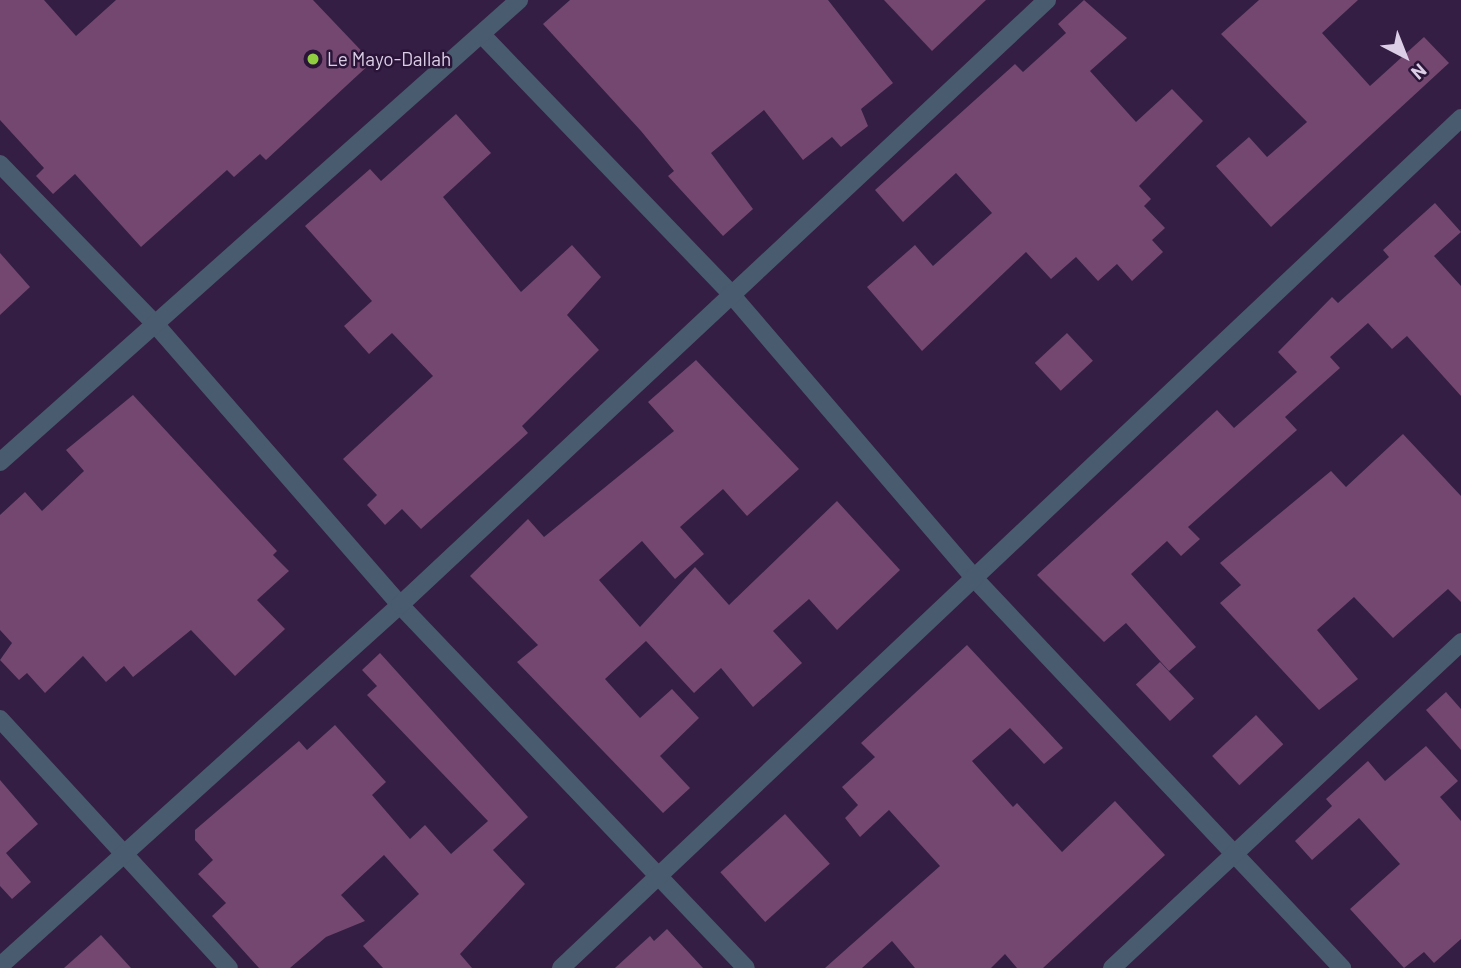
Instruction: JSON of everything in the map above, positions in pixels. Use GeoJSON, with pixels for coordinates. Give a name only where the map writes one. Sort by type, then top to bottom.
{"type":"FeatureCollection","features":[{"type":"Feature","properties":{"kind":"street"},"geometry":{"type":"LineString","coordinates":[[0,462],[484,37],[519,0]]}},
{"type":"Feature","properties":{"kind":"street"},"geometry":{"type":"LineString","coordinates":[[0,966],[123,850],[400,605],[730,293],[1047,0]]}},
{"type":"Feature","properties":{"kind":"street"},"geometry":{"type":"LineString","coordinates":[[484,37],[730,293],[973,578],[1342,968]]}},
{"type":"Feature","properties":{"kind":"street"},"geometry":{"type":"LineString","coordinates":[[561,968],[660,878],[973,578],[1461,118]]}},
{"type":"Feature","properties":{"kind":"street"},"geometry":{"type":"LineString","coordinates":[[0,164],[156,325],[400,605],[746,968]]}},
{"type":"Feature","properties":{"kind":"street"},"geometry":{"type":"LineString","coordinates":[[1112,968],[1233,850],[1461,642]]}},
{"type":"Feature","properties":{"kind":"street"},"geometry":{"type":"LineString","coordinates":[[0,719],[229,968]]}},
{"type":"Feature","properties":{"kind":"building"},"geometry":{"type":"Polygon","coordinates":[[[0,0],[44,0],[76,36],[116,0],[313,0],[372,62],[266,160],[260,154],[234,177],[227,170],[141,247],[75,174],[53,194],[36,176],[44,168],[0,120],[0,0]]]}},
{"type":"Feature","properties":{"kind":"building"},"geometry":{"type":"Polygon","coordinates":[[[570,0],[828,0],[893,83],[861,109],[868,126],[841,147],[832,137],[803,160],[764,110],[711,153],[753,209],[723,236],[668,176],[674,171],[641,131],[543,24],[570,0]]]}},
{"type":"Feature","properties":{"kind":"building"},"geometry":{"type":"Polygon","coordinates":[[[884,0],[986,0],[932,51],[884,0]]]}},
{"type":"Feature","properties":{"kind":"building"},"geometry":{"type":"Polygon","coordinates":[[[1084,0],[1127,38],[1090,71],[1136,122],[1172,89],[1203,121],[1139,186],[1151,199],[1144,206],[1165,228],[1152,240],[1163,252],[1132,281],[1117,264],[1098,281],[1076,257],[1051,279],[1026,252],[922,351],[867,287],[915,245],[933,266],[992,213],[956,173],[903,222],[875,190],[1015,64],[1023,72],[1066,33],[1058,24],[1084,0]]]}},
{"type":"Feature","properties":{"kind":"building"},"geometry":{"type":"Polygon","coordinates":[[[1259,0],[1358,0],[1322,33],[1370,86],[1424,37],[1449,63],[1271,227],[1216,166],[1249,137],[1267,157],[1307,122],[1221,34],[1259,0]]]}},
{"type":"Feature","properties":{"kind":"building"},"geometry":{"type":"Polygon","coordinates":[[[456,114],[491,153],[443,197],[521,292],[572,245],[601,277],[567,315],[599,350],[522,426],[528,433],[421,529],[402,509],[385,525],[367,505],[377,495],[343,459],[433,376],[392,333],[369,354],[344,326],[372,301],[305,226],[370,169],[381,181],[456,114]]]}},
{"type":"Feature","properties":{"kind":"building"},"geometry":{"type":"Polygon","coordinates":[[[1435,203],[1461,232],[1434,256],[1461,286],[1461,396],[1407,336],[1392,349],[1368,323],[1330,357],[1340,368],[1285,417],[1297,430],[1188,527],[1200,539],[1181,556],[1167,541],[1131,574],[1196,647],[1169,671],[1126,623],[1104,642],[1037,575],[1217,410],[1234,428],[1297,372],[1278,352],[1332,297],[1338,303],[1389,257],[1383,250],[1435,203]]]}},
{"type":"Feature","properties":{"kind":"building"},"geometry":{"type":"Polygon","coordinates":[[[0,253],[30,287],[0,315],[0,253]]]}},
{"type":"Feature","properties":{"kind":"building"},"geometry":{"type":"Polygon","coordinates":[[[1067,333],[1093,361],[1061,391],[1035,363],[1067,333]]]}},
{"type":"Feature","properties":{"kind":"building"},"geometry":{"type":"Polygon","coordinates":[[[696,360],[799,469],[747,516],[723,489],[680,527],[704,554],[675,579],[642,541],[599,580],[640,627],[695,567],[729,605],[837,501],[900,570],[837,630],[809,599],[773,631],[802,663],[753,707],[721,668],[694,693],[646,641],[605,679],[640,718],[672,689],[699,718],[660,756],[690,788],[663,813],[517,662],[538,645],[470,576],[528,519],[544,537],[674,431],[648,402],[696,360]]]}},
{"type":"Feature","properties":{"kind":"building"},"geometry":{"type":"Polygon","coordinates":[[[133,395],[277,551],[273,555],[289,571],[257,600],[285,629],[235,676],[191,630],[133,677],[124,666],[106,682],[83,656],[45,693],[27,673],[19,680],[0,660],[12,643],[0,630],[0,515],[25,492],[42,511],[84,471],[66,450],[133,395]]]}},
{"type":"Feature","properties":{"kind":"building"},"geometry":{"type":"Polygon","coordinates":[[[1403,434],[1461,496],[1461,602],[1448,589],[1393,638],[1354,597],[1317,630],[1358,679],[1319,710],[1220,603],[1241,585],[1220,563],[1331,471],[1346,487],[1403,434]]]}},
{"type":"Feature","properties":{"kind":"building"},"geometry":{"type":"Polygon","coordinates":[[[967,645],[1063,748],[1044,764],[1010,728],[972,761],[1013,807],[1017,803],[1062,852],[1115,801],[1165,855],[1043,968],[1017,968],[1005,954],[991,968],[915,968],[892,941],[862,968],[825,968],[940,866],[889,810],[860,837],[845,818],[858,805],[842,787],[875,757],[861,743],[967,645]]]}},
{"type":"Feature","properties":{"kind":"building"},"geometry":{"type":"Polygon","coordinates":[[[380,653],[528,817],[493,850],[525,884],[460,954],[472,968],[383,968],[363,946],[419,894],[384,855],[341,895],[365,921],[326,937],[290,968],[259,968],[212,916],[226,903],[198,874],[213,860],[195,840],[195,830],[299,741],[307,750],[335,725],[386,782],[372,795],[410,839],[425,825],[451,854],[488,821],[367,695],[377,686],[362,670],[380,653]]]}},
{"type":"Feature","properties":{"kind":"building"},"geometry":{"type":"Polygon","coordinates":[[[1160,662],[1194,699],[1170,721],[1136,685],[1160,662]]]}},
{"type":"Feature","properties":{"kind":"building"},"geometry":{"type":"Polygon","coordinates":[[[1446,692],[1461,709],[1461,750],[1426,710],[1446,692]]]}},
{"type":"Feature","properties":{"kind":"building"},"geometry":{"type":"Polygon","coordinates":[[[1256,715],[1283,744],[1239,785],[1212,756],[1256,715]]]}},
{"type":"Feature","properties":{"kind":"building"},"geometry":{"type":"Polygon","coordinates":[[[1426,746],[1458,781],[1440,797],[1461,821],[1461,939],[1434,963],[1424,952],[1404,968],[1350,909],[1400,864],[1359,818],[1312,860],[1295,841],[1332,806],[1326,799],[1368,761],[1385,781],[1426,746]]]}},
{"type":"Feature","properties":{"kind":"building"},"geometry":{"type":"Polygon","coordinates":[[[0,780],[38,824],[6,853],[31,882],[12,899],[0,886],[0,780]]]}},
{"type":"Feature","properties":{"kind":"building"},"geometry":{"type":"Polygon","coordinates":[[[785,814],[830,864],[765,922],[720,872],[785,814]]]}},
{"type":"Feature","properties":{"kind":"building"},"geometry":{"type":"Polygon","coordinates":[[[667,929],[703,968],[615,968],[650,936],[654,941],[667,929]]]}},
{"type":"Feature","properties":{"kind":"building"},"geometry":{"type":"Polygon","coordinates":[[[101,935],[131,968],[64,968],[101,935]]]}},
{"type":"Feature","properties":{"kind":"place","name":"Le Mayo-Dallah"},"geometry":{"type":"Point","coordinates":[313,59]}}]}
